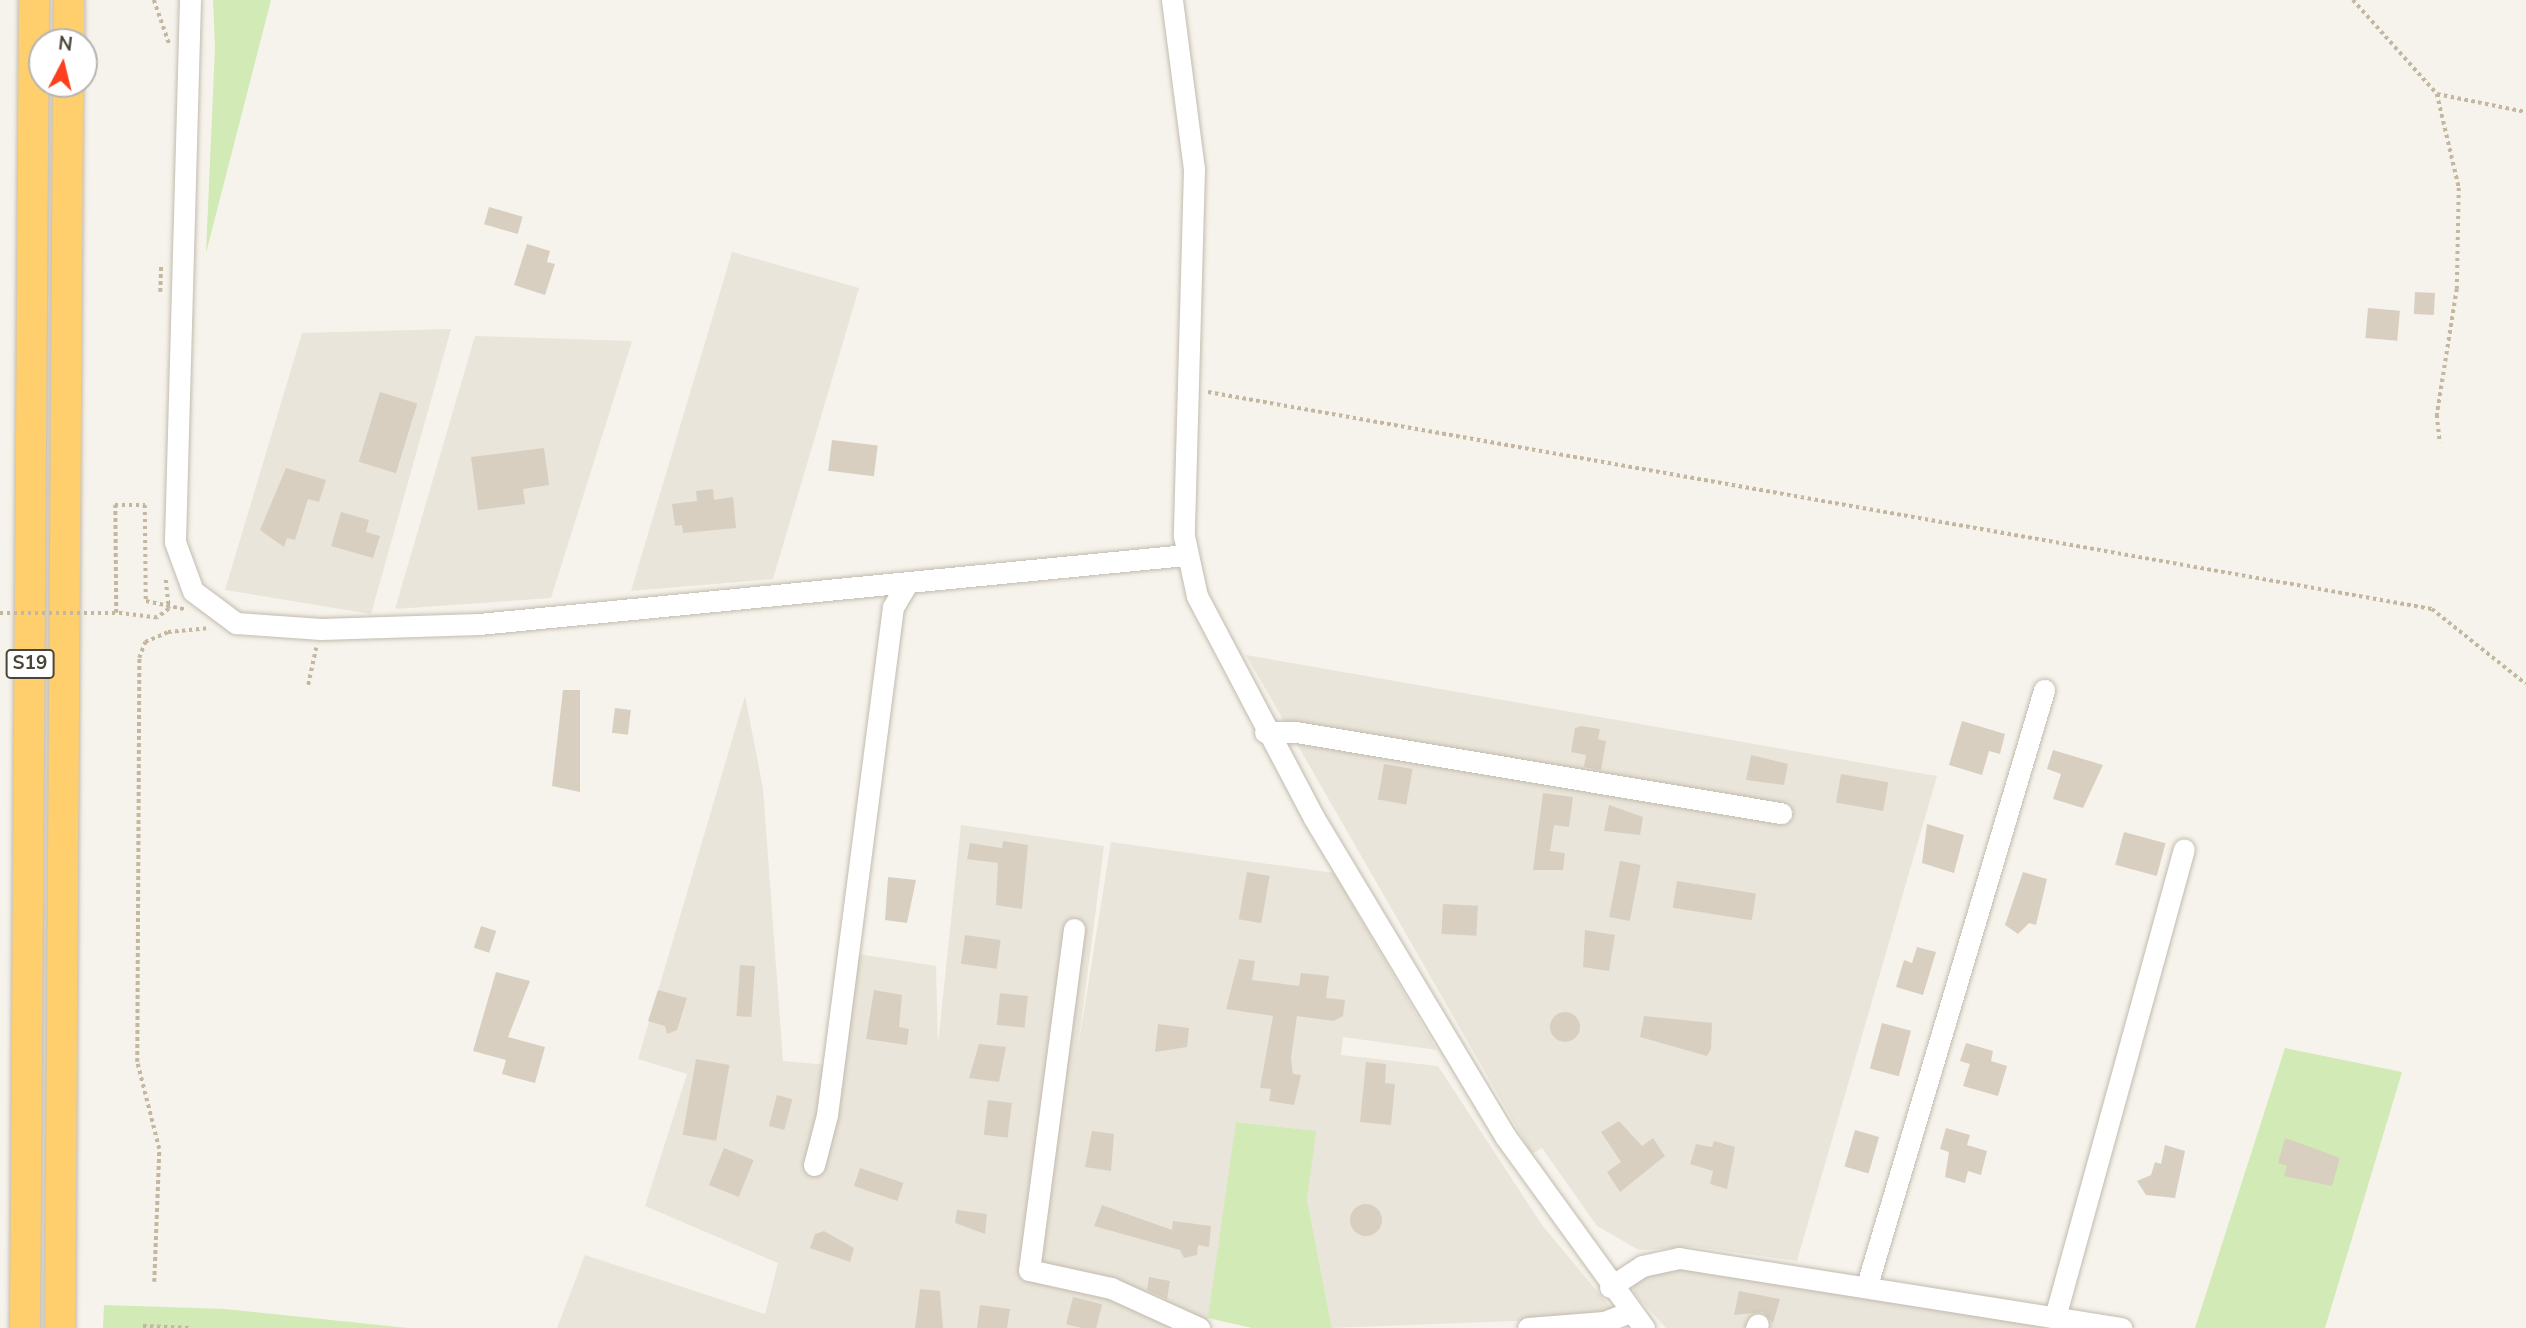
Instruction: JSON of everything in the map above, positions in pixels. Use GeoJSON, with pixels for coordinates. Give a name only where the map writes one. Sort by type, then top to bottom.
{"type":"FeatureCollection","features":[{"type":"Feature","properties":{"kind":"highway","name":"S19"},"geometry":{"type":"LineString","coordinates":[[25,1328],[34,0]]}},
{"type":"Feature","properties":{"kind":"highway"},"geometry":{"type":"LineString","coordinates":[[69,0],[69,28]]}},
{"type":"Feature","properties":{"kind":"highway","name":"S19"},"geometry":{"type":"LineString","coordinates":[[60,1328],[68,98]]}},
{"type":"Feature","properties":{"kind":"street"},"geometry":{"type":"LineString","coordinates":[[190,0],[175,542],[192,591],[236,623],[321,629],[479,624],[1185,555]]}},
{"type":"Feature","properties":{"kind":"street"},"geometry":{"type":"LineString","coordinates":[[1172,0],[1194,169],[1185,555],[1216,640],[1265,732],[1527,1173],[1637,1320]]}},
{"type":"Feature","properties":{"kind":"street"},"geometry":{"type":"LineString","coordinates":[[814,1165],[827,1115],[893,607],[907,584]]}},
{"type":"Feature","properties":{"kind":"street"},"geometry":{"type":"LineString","coordinates":[[1867,1285],[2044,690]]}},
{"type":"Feature","properties":{"kind":"street"},"geometry":{"type":"LineString","coordinates":[[1265,732],[1296,732],[1782,813]]}},
{"type":"Feature","properties":{"kind":"street"},"geometry":{"type":"LineString","coordinates":[[2055,1317],[2184,849]]}},
{"type":"Feature","properties":{"kind":"street"},"geometry":{"type":"LineString","coordinates":[[1074,929],[1030,1270],[1111,1288],[1199,1328]]}},
{"type":"Feature","properties":{"kind":"street"},"geometry":{"type":"LineString","coordinates":[[1610,1287],[1642,1266],[1679,1258],[1867,1285],[2122,1328]]}},
{"type":"Feature","properties":{"kind":"street"},"geometry":{"type":"LineString","coordinates":[[1528,1328],[1637,1320]]}},
{"type":"Feature","properties":{"kind":"path"},"geometry":{"type":"LineString","coordinates":[[2353,0],[2437,94],[2459,188],[2457,289],[2437,415],[2440,443]]}},
{"type":"Feature","properties":{"kind":"path"},"geometry":{"type":"LineString","coordinates":[[2437,94],[2526,112]]}},
{"type":"Feature","properties":{"kind":"path"},"geometry":{"type":"LineString","coordinates":[[1189,388],[2432,609],[2526,684]]}},
{"type":"Feature","properties":{"kind":"path"},"geometry":{"type":"LineString","coordinates":[[0,613],[116,614],[157,618],[169,609],[146,600],[145,505],[116,505],[116,614]]}},
{"type":"Feature","properties":{"kind":"path"},"geometry":{"type":"LineString","coordinates":[[154,1282],[159,1149],[137,1062],[139,658],[145,642],[168,632],[236,623]]}},
{"type":"Feature","properties":{"kind":"path"},"geometry":{"type":"LineString","coordinates":[[308,685],[321,629]]}},
{"type":"Feature","properties":{"kind":"path"},"geometry":{"type":"LineString","coordinates":[[143,1326],[190,1328]]}},
{"type":"Feature","properties":{"kind":"shaded area"},"geometry":{"type":"Polygon","coordinates":[[[732,252],[859,288],[773,579],[631,591],[732,252]]]}},
{"type":"Feature","properties":{"kind":"shaded area"},"geometry":{"type":"Polygon","coordinates":[[[451,329],[371,614],[225,590],[302,333],[451,329]]]}},
{"type":"Feature","properties":{"kind":"shaded area"},"geometry":{"type":"Polygon","coordinates":[[[475,336],[632,341],[551,598],[395,609],[475,336]]]}},
{"type":"Feature","properties":{"kind":"shaded area"},"geometry":{"type":"Polygon","coordinates":[[[1246,655],[1937,776],[1797,1261],[1695,1247],[1639,1250],[1597,1226],[1542,1148],[1532,1154],[1246,655]]]}},
{"type":"Feature","properties":{"kind":"shaded area"},"geometry":{"type":"Polygon","coordinates":[[[745,696],[763,788],[783,1061],[840,1066],[846,952],[936,966],[938,1044],[961,825],[1104,846],[1078,1048],[1111,842],[1334,873],[1437,1050],[1343,1037],[1341,1055],[1438,1066],[1542,1225],[1612,1309],[1589,1318],[1332,1328],[1307,1200],[1315,1131],[1237,1122],[1226,1228],[1206,1328],[557,1328],[585,1255],[765,1314],[778,1263],[645,1206],[687,1074],[638,1059],[745,696]]]}},
{"type":"Feature","properties":{"kind":"shaded area"},"geometry":{"type":"Polygon","coordinates":[[[1686,1265],[2062,1328],[1666,1328],[1634,1293],[1633,1283],[1644,1273],[1686,1265]]]}},
{"type":"Feature","properties":{"kind":"green space"},"geometry":{"type":"Polygon","coordinates":[[[213,0],[271,0],[206,253],[215,47],[213,0]]]}},
{"type":"Feature","properties":{"kind":"green space"},"geometry":{"type":"Polygon","coordinates":[[[2285,1048],[2402,1072],[2325,1328],[2195,1328],[2285,1048]]]}},
{"type":"Feature","properties":{"kind":"green space"},"geometry":{"type":"Polygon","coordinates":[[[1236,1122],[1316,1131],[1307,1200],[1332,1328],[1252,1328],[1208,1318],[1236,1122]]]}},
{"type":"Feature","properties":{"kind":"green space"},"geometry":{"type":"Polygon","coordinates":[[[104,1305],[225,1309],[408,1328],[103,1328],[104,1305]]]}},
{"type":"Feature","properties":{"kind":"building"},"geometry":{"type":"Polygon","coordinates":[[[489,207],[523,217],[518,234],[484,224],[489,207]]]}},
{"type":"Feature","properties":{"kind":"building"},"geometry":{"type":"Polygon","coordinates":[[[527,244],[550,251],[547,262],[555,264],[545,295],[514,285],[527,244]]]}},
{"type":"Feature","properties":{"kind":"building"},"geometry":{"type":"Polygon","coordinates":[[[2415,292],[2435,293],[2434,315],[2414,314],[2415,292]]]}},
{"type":"Feature","properties":{"kind":"building"},"geometry":{"type":"Polygon","coordinates":[[[2368,308],[2400,311],[2397,341],[2365,338],[2368,308]]]}},
{"type":"Feature","properties":{"kind":"building"},"geometry":{"type":"Polygon","coordinates":[[[380,392],[417,403],[396,473],[359,462],[380,392]]]}},
{"type":"Feature","properties":{"kind":"building"},"geometry":{"type":"Polygon","coordinates":[[[832,440],[878,446],[874,476],[828,471],[832,440]]]}},
{"type":"Feature","properties":{"kind":"building"},"geometry":{"type":"Polygon","coordinates":[[[544,448],[549,485],[523,489],[525,504],[478,510],[471,457],[544,448]]]}},
{"type":"Feature","properties":{"kind":"building"},"geometry":{"type":"Polygon","coordinates":[[[286,468],[326,480],[319,502],[308,499],[295,540],[287,538],[284,547],[260,530],[286,468]]]}},
{"type":"Feature","properties":{"kind":"building"},"geometry":{"type":"Polygon","coordinates":[[[713,489],[714,500],[733,497],[736,528],[683,533],[682,525],[675,526],[672,504],[697,501],[696,491],[713,489]]]}},
{"type":"Feature","properties":{"kind":"building"},"geometry":{"type":"Polygon","coordinates":[[[341,512],[369,520],[366,532],[380,536],[373,558],[331,546],[341,512]]]}},
{"type":"Feature","properties":{"kind":"building"},"geometry":{"type":"Polygon","coordinates":[[[563,690],[580,690],[580,792],[552,786],[563,690]]]}},
{"type":"Feature","properties":{"kind":"building"},"geometry":{"type":"Polygon","coordinates":[[[615,708],[631,710],[628,735],[612,733],[615,708]]]}},
{"type":"Feature","properties":{"kind":"building"},"geometry":{"type":"Polygon","coordinates":[[[1962,721],[2005,734],[2000,754],[1989,751],[1982,775],[1949,765],[1962,721]]]}},
{"type":"Feature","properties":{"kind":"building"},"geometry":{"type":"Polygon","coordinates":[[[1581,726],[1600,729],[1598,739],[1606,741],[1601,770],[1584,767],[1586,755],[1571,752],[1575,728],[1581,726]]]}},
{"type":"Feature","properties":{"kind":"building"},"geometry":{"type":"Polygon","coordinates":[[[2053,750],[2103,765],[2083,808],[2053,799],[2061,774],[2047,769],[2053,750]]]}},
{"type":"Feature","properties":{"kind":"building"},"geometry":{"type":"Polygon","coordinates":[[[1751,755],[1788,764],[1784,785],[1746,780],[1751,755]]]}},
{"type":"Feature","properties":{"kind":"building"},"geometry":{"type":"Polygon","coordinates":[[[1384,764],[1413,769],[1406,804],[1378,799],[1384,764]]]}},
{"type":"Feature","properties":{"kind":"building"},"geometry":{"type":"Polygon","coordinates":[[[1841,774],[1888,782],[1883,811],[1836,803],[1841,774]]]}},
{"type":"Feature","properties":{"kind":"building"},"geometry":{"type":"Polygon","coordinates":[[[1543,793],[1573,797],[1569,827],[1554,825],[1550,851],[1565,853],[1563,870],[1533,870],[1543,793]]]}},
{"type":"Feature","properties":{"kind":"building"},"geometry":{"type":"Polygon","coordinates":[[[1609,805],[1643,817],[1640,835],[1604,831],[1609,805]]]}},
{"type":"Feature","properties":{"kind":"building"},"geometry":{"type":"Polygon","coordinates":[[[1927,824],[1964,835],[1954,873],[1922,863],[1927,824]]]}},
{"type":"Feature","properties":{"kind":"building"},"geometry":{"type":"Polygon","coordinates":[[[2124,832],[2166,843],[2157,876],[2115,865],[2124,832]]]}},
{"type":"Feature","properties":{"kind":"building"},"geometry":{"type":"Polygon","coordinates":[[[1003,841],[1028,845],[1022,909],[996,905],[998,863],[967,859],[970,843],[1002,848],[1003,841]]]}},
{"type":"Feature","properties":{"kind":"building"},"geometry":{"type":"Polygon","coordinates":[[[1620,861],[1641,865],[1630,921],[1609,917],[1620,861]]]}},
{"type":"Feature","properties":{"kind":"building"},"geometry":{"type":"Polygon","coordinates":[[[1247,872],[1270,876],[1261,923],[1239,919],[1247,872]]]}},
{"type":"Feature","properties":{"kind":"building"},"geometry":{"type":"Polygon","coordinates":[[[2023,872],[2047,879],[2036,925],[2029,923],[2018,934],[2005,925],[2023,872]]]}},
{"type":"Feature","properties":{"kind":"building"},"geometry":{"type":"Polygon","coordinates":[[[888,877],[916,880],[907,923],[885,920],[888,877]]]}},
{"type":"Feature","properties":{"kind":"building"},"geometry":{"type":"Polygon","coordinates":[[[1677,881],[1756,894],[1752,920],[1673,908],[1677,881]]]}},
{"type":"Feature","properties":{"kind":"building"},"geometry":{"type":"Polygon","coordinates":[[[1443,904],[1478,906],[1476,936],[1441,934],[1443,904]]]}},
{"type":"Feature","properties":{"kind":"building"},"geometry":{"type":"Polygon","coordinates":[[[481,926],[496,931],[489,953],[474,948],[481,926]]]}},
{"type":"Feature","properties":{"kind":"building"},"geometry":{"type":"Polygon","coordinates":[[[1585,930],[1615,935],[1609,971],[1583,967],[1585,930]]]}},
{"type":"Feature","properties":{"kind":"building"},"geometry":{"type":"Polygon","coordinates":[[[965,935],[1001,940],[997,969],[961,964],[965,935]]]}},
{"type":"Feature","properties":{"kind":"building"},"geometry":{"type":"Polygon","coordinates":[[[1917,947],[1936,952],[1923,995],[1896,987],[1904,960],[1912,963],[1917,947]]]}},
{"type":"Feature","properties":{"kind":"building"},"geometry":{"type":"Polygon","coordinates":[[[1239,959],[1255,961],[1252,980],[1299,986],[1301,973],[1329,976],[1326,998],[1345,1000],[1343,1016],[1334,1021],[1297,1016],[1291,1058],[1293,1074],[1301,1075],[1294,1105],[1269,1101],[1271,1089],[1260,1088],[1273,1016],[1226,1009],[1239,959]]]}},
{"type":"Feature","properties":{"kind":"building"},"geometry":{"type":"Polygon","coordinates":[[[740,965],[755,966],[751,1017],[736,1016],[740,965]]]}},
{"type":"Feature","properties":{"kind":"building"},"geometry":{"type":"Polygon","coordinates":[[[496,972],[530,981],[508,1037],[545,1047],[535,1083],[502,1074],[506,1060],[473,1051],[496,972]]]}},
{"type":"Feature","properties":{"kind":"building"},"geometry":{"type":"Polygon","coordinates":[[[658,990],[687,998],[677,1030],[667,1034],[665,1026],[648,1021],[658,990]]]}},
{"type":"Feature","properties":{"kind":"building"},"geometry":{"type":"Polygon","coordinates":[[[874,990],[902,995],[899,1027],[909,1029],[907,1045],[866,1039],[874,990]]]}},
{"type":"Feature","properties":{"kind":"building"},"geometry":{"type":"Polygon","coordinates":[[[1000,993],[1028,996],[1025,1028],[997,1025],[1000,993]]]}},
{"type":"Feature","properties":{"kind":"building"},"geometry":{"type":"Polygon","coordinates":[[[1565,1012],[1576,1016],[1580,1027],[1576,1038],[1565,1042],[1554,1038],[1550,1027],[1554,1016],[1565,1012]]]}},
{"type":"Feature","properties":{"kind":"building"},"geometry":{"type":"Polygon","coordinates":[[[1644,1016],[1712,1023],[1711,1049],[1707,1056],[1640,1037],[1644,1016]]]}},
{"type":"Feature","properties":{"kind":"building"},"geometry":{"type":"Polygon","coordinates":[[[1882,1023],[1911,1031],[1899,1076],[1870,1068],[1882,1023]]]}},
{"type":"Feature","properties":{"kind":"building"},"geometry":{"type":"Polygon","coordinates":[[[1158,1024],[1189,1028],[1187,1047],[1155,1052],[1158,1024]]]}},
{"type":"Feature","properties":{"kind":"building"},"geometry":{"type":"Polygon","coordinates":[[[1966,1043],[1993,1051],[1991,1061],[2007,1066],[1998,1096],[1963,1086],[1970,1064],[1960,1061],[1966,1043]]]}},
{"type":"Feature","properties":{"kind":"building"},"geometry":{"type":"Polygon","coordinates":[[[979,1044],[1006,1047],[999,1082],[969,1078],[979,1044]]]}},
{"type":"Feature","properties":{"kind":"building"},"geometry":{"type":"Polygon","coordinates":[[[696,1059],[729,1065],[716,1141],[683,1135],[696,1059]]]}},
{"type":"Feature","properties":{"kind":"building"},"geometry":{"type":"Polygon","coordinates":[[[1366,1062],[1386,1064],[1385,1083],[1395,1084],[1391,1125],[1360,1122],[1366,1062]]]}},
{"type":"Feature","properties":{"kind":"building"},"geometry":{"type":"Polygon","coordinates":[[[777,1095],[792,1099],[784,1130],[769,1126],[777,1095]]]}},
{"type":"Feature","properties":{"kind":"building"},"geometry":{"type":"Polygon","coordinates":[[[988,1100],[1012,1103],[1008,1138],[984,1135],[988,1100]]]}},
{"type":"Feature","properties":{"kind":"building"},"geometry":{"type":"Polygon","coordinates":[[[1619,1121],[1642,1146],[1653,1138],[1665,1156],[1620,1192],[1607,1172],[1621,1162],[1601,1132],[1619,1121]]]}},
{"type":"Feature","properties":{"kind":"building"},"geometry":{"type":"Polygon","coordinates":[[[1946,1128],[1970,1135],[1967,1145],[1987,1151],[1981,1175],[1968,1171],[1965,1183],[1945,1177],[1949,1152],[1940,1149],[1946,1128]]]}},
{"type":"Feature","properties":{"kind":"building"},"geometry":{"type":"Polygon","coordinates":[[[1855,1130],[1879,1137],[1869,1173],[1845,1167],[1855,1130]]]}},
{"type":"Feature","properties":{"kind":"building"},"geometry":{"type":"Polygon","coordinates":[[[1092,1131],[1114,1134],[1111,1171],[1085,1167],[1092,1131]]]}},
{"type":"Feature","properties":{"kind":"building"},"geometry":{"type":"Polygon","coordinates":[[[2285,1138],[2340,1158],[2332,1186],[2284,1176],[2287,1166],[2278,1163],[2285,1138]]]}},
{"type":"Feature","properties":{"kind":"building"},"geometry":{"type":"Polygon","coordinates":[[[1714,1141],[1735,1147],[1727,1189],[1710,1184],[1713,1171],[1690,1164],[1696,1144],[1712,1147],[1714,1141]]]}},
{"type":"Feature","properties":{"kind":"building"},"geometry":{"type":"Polygon","coordinates":[[[2165,1145],[2185,1151],[2175,1198],[2146,1195],[2137,1181],[2151,1175],[2155,1162],[2161,1164],[2165,1145]]]}},
{"type":"Feature","properties":{"kind":"building"},"geometry":{"type":"Polygon","coordinates":[[[724,1148],[754,1160],[739,1197],[709,1185],[724,1148]]]}},
{"type":"Feature","properties":{"kind":"building"},"geometry":{"type":"Polygon","coordinates":[[[860,1168],[903,1183],[897,1201],[854,1186],[860,1168]]]}},
{"type":"Feature","properties":{"kind":"building"},"geometry":{"type":"Polygon","coordinates":[[[1366,1204],[1377,1209],[1382,1220],[1377,1231],[1366,1236],[1355,1231],[1350,1220],[1355,1209],[1366,1204]]]}},
{"type":"Feature","properties":{"kind":"building"},"geometry":{"type":"Polygon","coordinates":[[[1102,1205],[1172,1230],[1173,1221],[1211,1226],[1209,1247],[1198,1245],[1197,1255],[1184,1258],[1180,1250],[1094,1226],[1102,1205]]]}},
{"type":"Feature","properties":{"kind":"building"},"geometry":{"type":"Polygon","coordinates":[[[957,1210],[987,1214],[985,1234],[955,1223],[957,1210]]]}},
{"type":"Feature","properties":{"kind":"building"},"geometry":{"type":"Polygon","coordinates":[[[824,1231],[854,1248],[850,1262],[810,1248],[815,1234],[824,1231]]]}},
{"type":"Feature","properties":{"kind":"building"},"geometry":{"type":"Polygon","coordinates":[[[1149,1277],[1170,1281],[1167,1299],[1147,1290],[1149,1277]]]}},
{"type":"Feature","properties":{"kind":"building"},"geometry":{"type":"Polygon","coordinates":[[[920,1289],[940,1291],[943,1328],[915,1328],[920,1289]]]}},
{"type":"Feature","properties":{"kind":"building"},"geometry":{"type":"Polygon","coordinates":[[[1739,1291],[1780,1299],[1773,1323],[1763,1312],[1734,1315],[1739,1291]]]}},
{"type":"Feature","properties":{"kind":"building"},"geometry":{"type":"Polygon","coordinates":[[[1073,1297],[1102,1304],[1096,1328],[1066,1324],[1073,1297]]]}},
{"type":"Feature","properties":{"kind":"building"},"geometry":{"type":"Polygon","coordinates":[[[980,1305],[1010,1309],[1007,1328],[977,1328],[980,1305]]]}}]}
